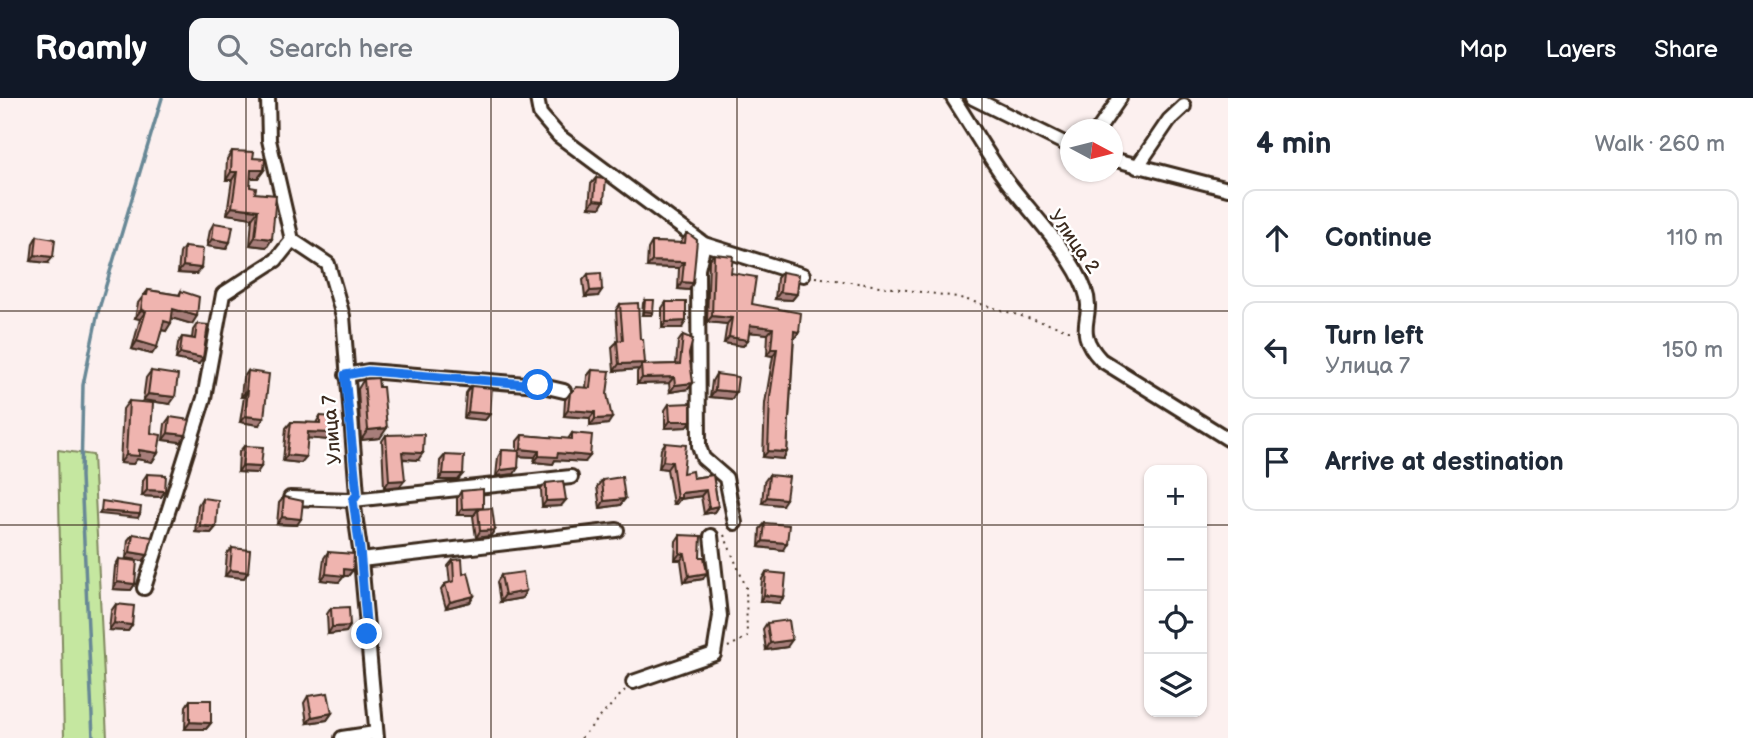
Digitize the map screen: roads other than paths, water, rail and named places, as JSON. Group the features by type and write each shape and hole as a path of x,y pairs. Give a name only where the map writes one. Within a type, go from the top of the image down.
{"street":[{"path":"144,588 204,398 223,294 276,260 292,240 269,140 268,98"},
{"path":"537,98 540,114 559,136 704,244 803,275"},
{"name":"Улица 2","path":"953,98 1003,175 1076,272 1088,298 1084,326 1092,350 1101,360 1228,439"},
{"path":"972,98 1060,141"},
{"path":"1106,119 1120,98"},
{"path":"1137,167 1169,120 1184,106"},
{"path":"1123,163 1228,189"},
{"name":"Улица 7","path":"292,240 328,264 343,316 345,375 357,494 353,500 361,560 376,735"},
{"path":"704,244 698,269 699,446 703,458 726,478 735,523"},
{"path":"345,375 368,371 538,385 564,391"},
{"path":"290,498 353,500 571,477"},
{"path":"361,560 617,530"},
{"path":"633,682 714,654 720,616 717,534"},
{"path":"342,738 376,735"}],"waterway":[{"path":"93,738 81,476 83,385 98,312 162,98"}]}
